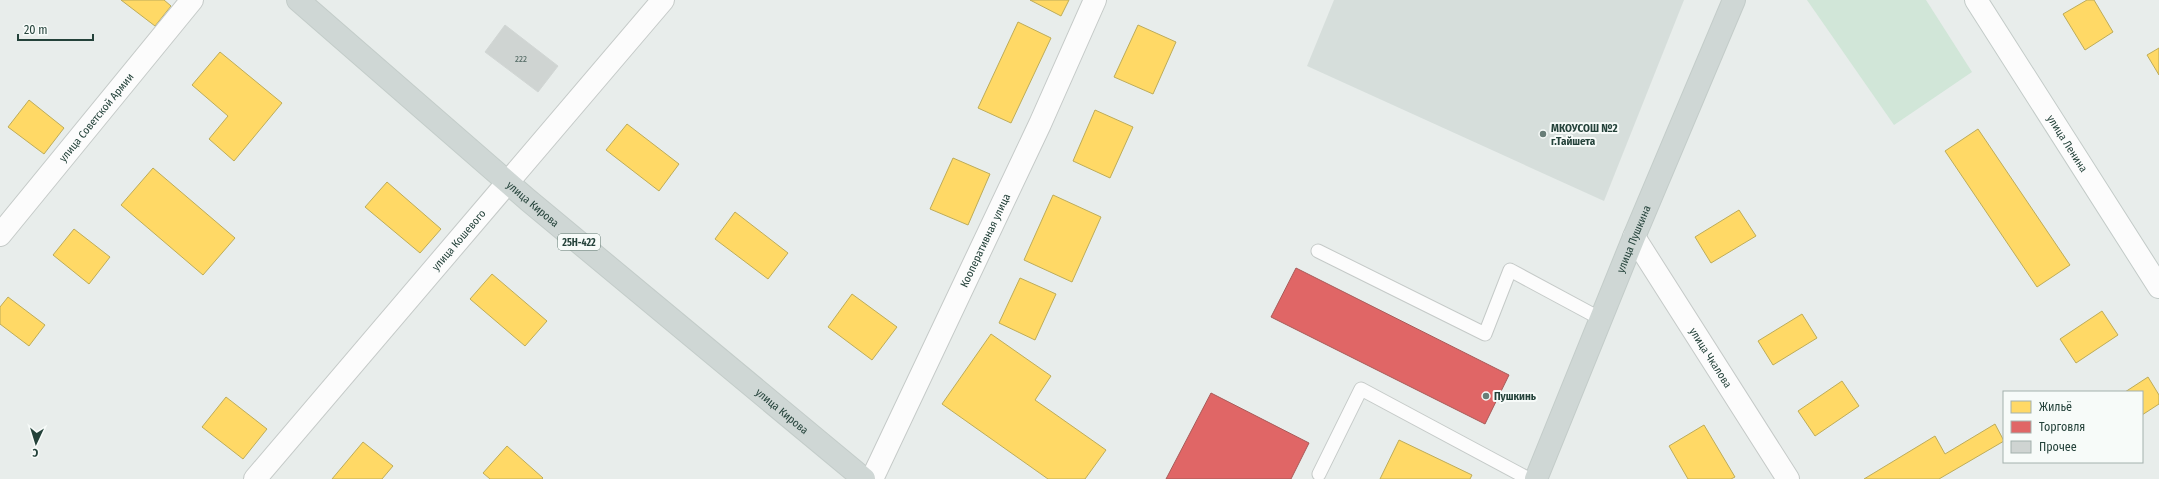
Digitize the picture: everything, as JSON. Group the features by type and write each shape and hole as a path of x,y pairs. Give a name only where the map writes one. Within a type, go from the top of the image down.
{"main road":[{"name":"улица Кирова","path":"298,0 507,182 860,477"},
{"name":"улица Пушкина","path":"1536,479 1634,237 1734,0"}],"street":[{"name":"улица Советской Армии","path":"0,235 192,0"},
{"name":"улица Кошевого","path":"255,479 663,0"},
{"name":"Кооперативная улица","path":"860,477 1036,131 1095,0"},
{"name":"улица Ленина","path":"1976,0 2159,287"},
{"name":"улица Чкалова","path":"1634,237 1788,479"}],"lane":[{"path":"1318,251 1485,334 1510,270 1601,319"},
{"path":"1319,474 1361,389 1529,479"}],"shaded area":[{"name":"МКОУСОШ №2 г.Тайшета","path":"1334,0 1684,0 1604,201 1307,66"}],"green space":[{"path":"1807,0 1926,0 1972,72 1894,125"}],"building: Жильё":[{"path":"121,0 164,0 171,6 155,26"},
{"path":"1030,0 1069,0 1061,16"},
{"path":"2087,0 2094,0 2113,32 2085,50 2063,14"},
{"path":"1018,22 1051,38 1011,123 978,108"},
{"path":"1138,25 1176,42 1153,94 1114,77"},
{"path":"2159,48 2159,75 2147,55"},
{"path":"220,52 282,103 234,161 209,139 228,116 192,85"},
{"path":"29,100 64,128 44,154 8,127"},
{"path":"1095,110 1133,127 1110,178 1073,161"},
{"path":"627,124 679,164 659,191 606,150"},
{"path":"1978,129 2070,265 2037,287 1945,151"},
{"path":"953,158 990,174 968,225 930,209"},
{"path":"153,168 235,238 203,275 121,205"},
{"path":"387,182 441,229 420,253 365,207"},
{"path":"1053,195 1101,217 1072,282 1024,260"},
{"path":"1739,210 1756,236 1711,263 1695,237"},
{"path":"735,212 788,253 768,279 715,239"},
{"path":"74,229 110,257 89,284 53,255"},
{"path":"492,274 547,321 525,346 470,299"},
{"path":"1020,278 1056,294 1035,340 999,323"},
{"path":"852,294 897,327 872,360 828,327"},
{"path":"8,297 45,325 29,346 0,324 0,307"},
{"path":"2102,311 2118,335 2076,363 2060,339"},
{"path":"1802,314 1817,338 1773,365 1758,341"},
{"path":"991,334 1051,376 1035,400 1106,450 1085,479 1048,479 942,404"},
{"path":"2148,377 2159,395 2159,404 2143,414 2143,391 2127,391"},
{"path":"1842,381 1859,406 1815,436 1798,411"},
{"path":"226,397 267,429 243,459 202,427"},
{"path":"1995,424 2003,439 2003,442 1939,479 1864,479 1935,436 1945,454"},
{"path":"1704,425 1735,477 1731,479 1688,479 1669,446"},
{"path":"1399,440 1472,475 1470,479 1380,479"},
{"path":"363,442 393,466 382,479 332,479"},
{"path":"507,446 543,478 490,479 483,473"}],"building: Торговля":[{"path":"1296,268 1509,375 1485,424 1271,317"},
{"path":"1211,393 1309,443 1291,479 1166,479"}],"building: Прочее":[{"path":"505,25 558,66 538,92 485,52"}],"place":[{"name":"МКОУСОШ №2 г.Тайшета","path":"1543,134"},
{"name":"Пушкинь","path":"1486,396"}]}
